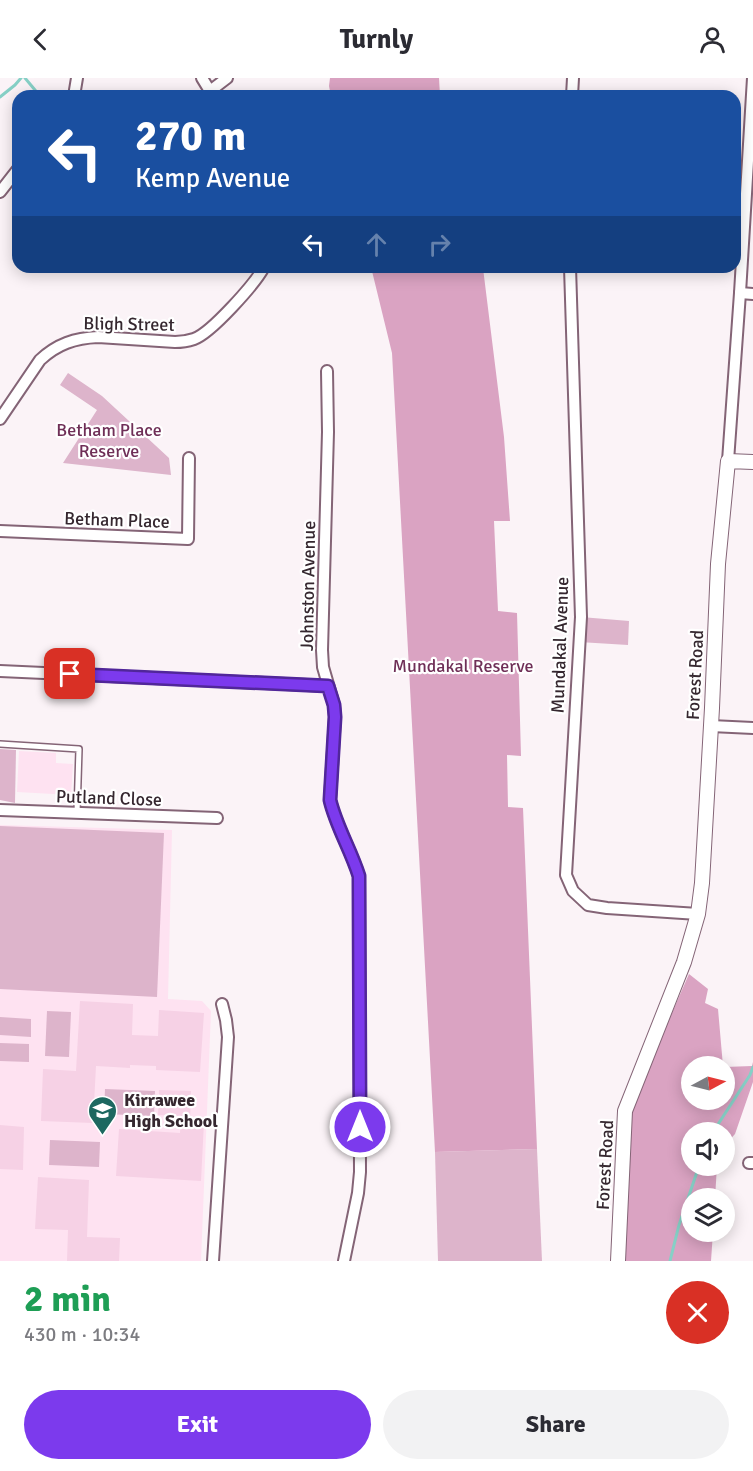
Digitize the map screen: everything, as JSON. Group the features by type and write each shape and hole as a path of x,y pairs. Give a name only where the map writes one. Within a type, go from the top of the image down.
{"street":[{"path":"214,90 227,78"},
{"name":"Forest Road","path":"618,1261 626,1111 684,962 698,914 702,883 718,564 728,461 753,78"},
{"path":"0,192 12,177"},
{"name":"Bligh Street","path":"0,419 40,360 60,345 71,340 92,337 175,342 195,339 233,305 261,273"},
{"name":"Mundakal Avenue","path":"570,273 581,617 566,875 573,891 588,905 698,914"},
{"path":"740,293 753,294"},
{"name":"Johnston Avenue","path":"327,371 328,432 322,650 335,717 330,800 359,876 360,1172 344,1261"},
{"name":"Betham Place","path":"0,531 188,539 189,458"},
{"path":"728,461 753,462"},
{"path":"0,671 328,686"},
{"path":"711,726 753,728"},
{"name":"Putland Close","path":"0,810 218,818"},
{"path":"213,1261 228,1037 222,1004"}],"lane":[{"path":"0,744 79,749 77,813"}],"shaded area":[{"path":"19,751 56,753 56,763 73,764 71,795 17,792"},
{"name":"Kirrawee High School","path":"0,825 172,830 168,999 202,1001 211,1011 201,1261 0,1261"}],"green space":[{"path":"330,78 439,78 440,90 330,90"},
{"name":"Mundakal Reserve","path":"372,273 484,273 504,437 510,521 494,521 498,611 517,613 521,756 507,755 508,807 523,808 537,1149 435,1152 392,353"},
{"name":"Betham Place Reserve","path":"68,373 102,396 169,458 171,475 63,463 97,410 60,385"},
{"path":"581,617 629,621 628,645 579,642"},
{"path":"0,749 16,750 15,803 0,800"},
{"path":"0,826 164,833 157,997 0,989"},
{"path":"689,974 708,989 705,1003 718,1009 722,1056 681,1056 681,1110 735,1110 735,1067 752,1066 753,1062 753,1082 735,1134 735,1122 681,1122 681,1176 716,1176 716,1188 681,1188 681,1242 712,1242 711,1261 621,1261 629,1111"},
{"path":"47,1011 71,1012 69,1057 45,1056"},
{"path":"0,1017 31,1019 31,1037 0,1035"},
{"path":"0,1043 29,1044 29,1062 0,1061"},
{"path":"105,1089 155,1091 154,1116 104,1114"},
{"path":"50,1140 100,1142 99,1167 49,1165"},
{"path":"537,1149 542,1261 438,1261 435,1152"}],"building":[{"path":"80,1001 133,1004 132,1035 158,1036 159,1010 204,1013 200,1072 156,1070 156,1066 130,1065 130,1068 96,1066 93,1123 41,1121 43,1069 76,1071"},
{"path":"159,1090 191,1091 190,1121 204,1122 201,1181 116,1176 119,1129 180,1133 181,1116 158,1115"},
{"path":"0,1125 24,1127 23,1170 0,1169"},
{"path":"38,1177 89,1180 87,1237 120,1238 119,1261 67,1261 68,1230 35,1229"}],"waterway":[{"path":"0,97 21,78"},
{"path":"25,78 35,90"},
{"path":"719,1122 753,1067"},
{"path":"670,1261 696,1176"}],"place":[{"name":"Kirrawee High School","path":"103,1136"}],"route":[{"path":"70,674 328,686 335,717 330,800 359,876 360,1127"}]}
